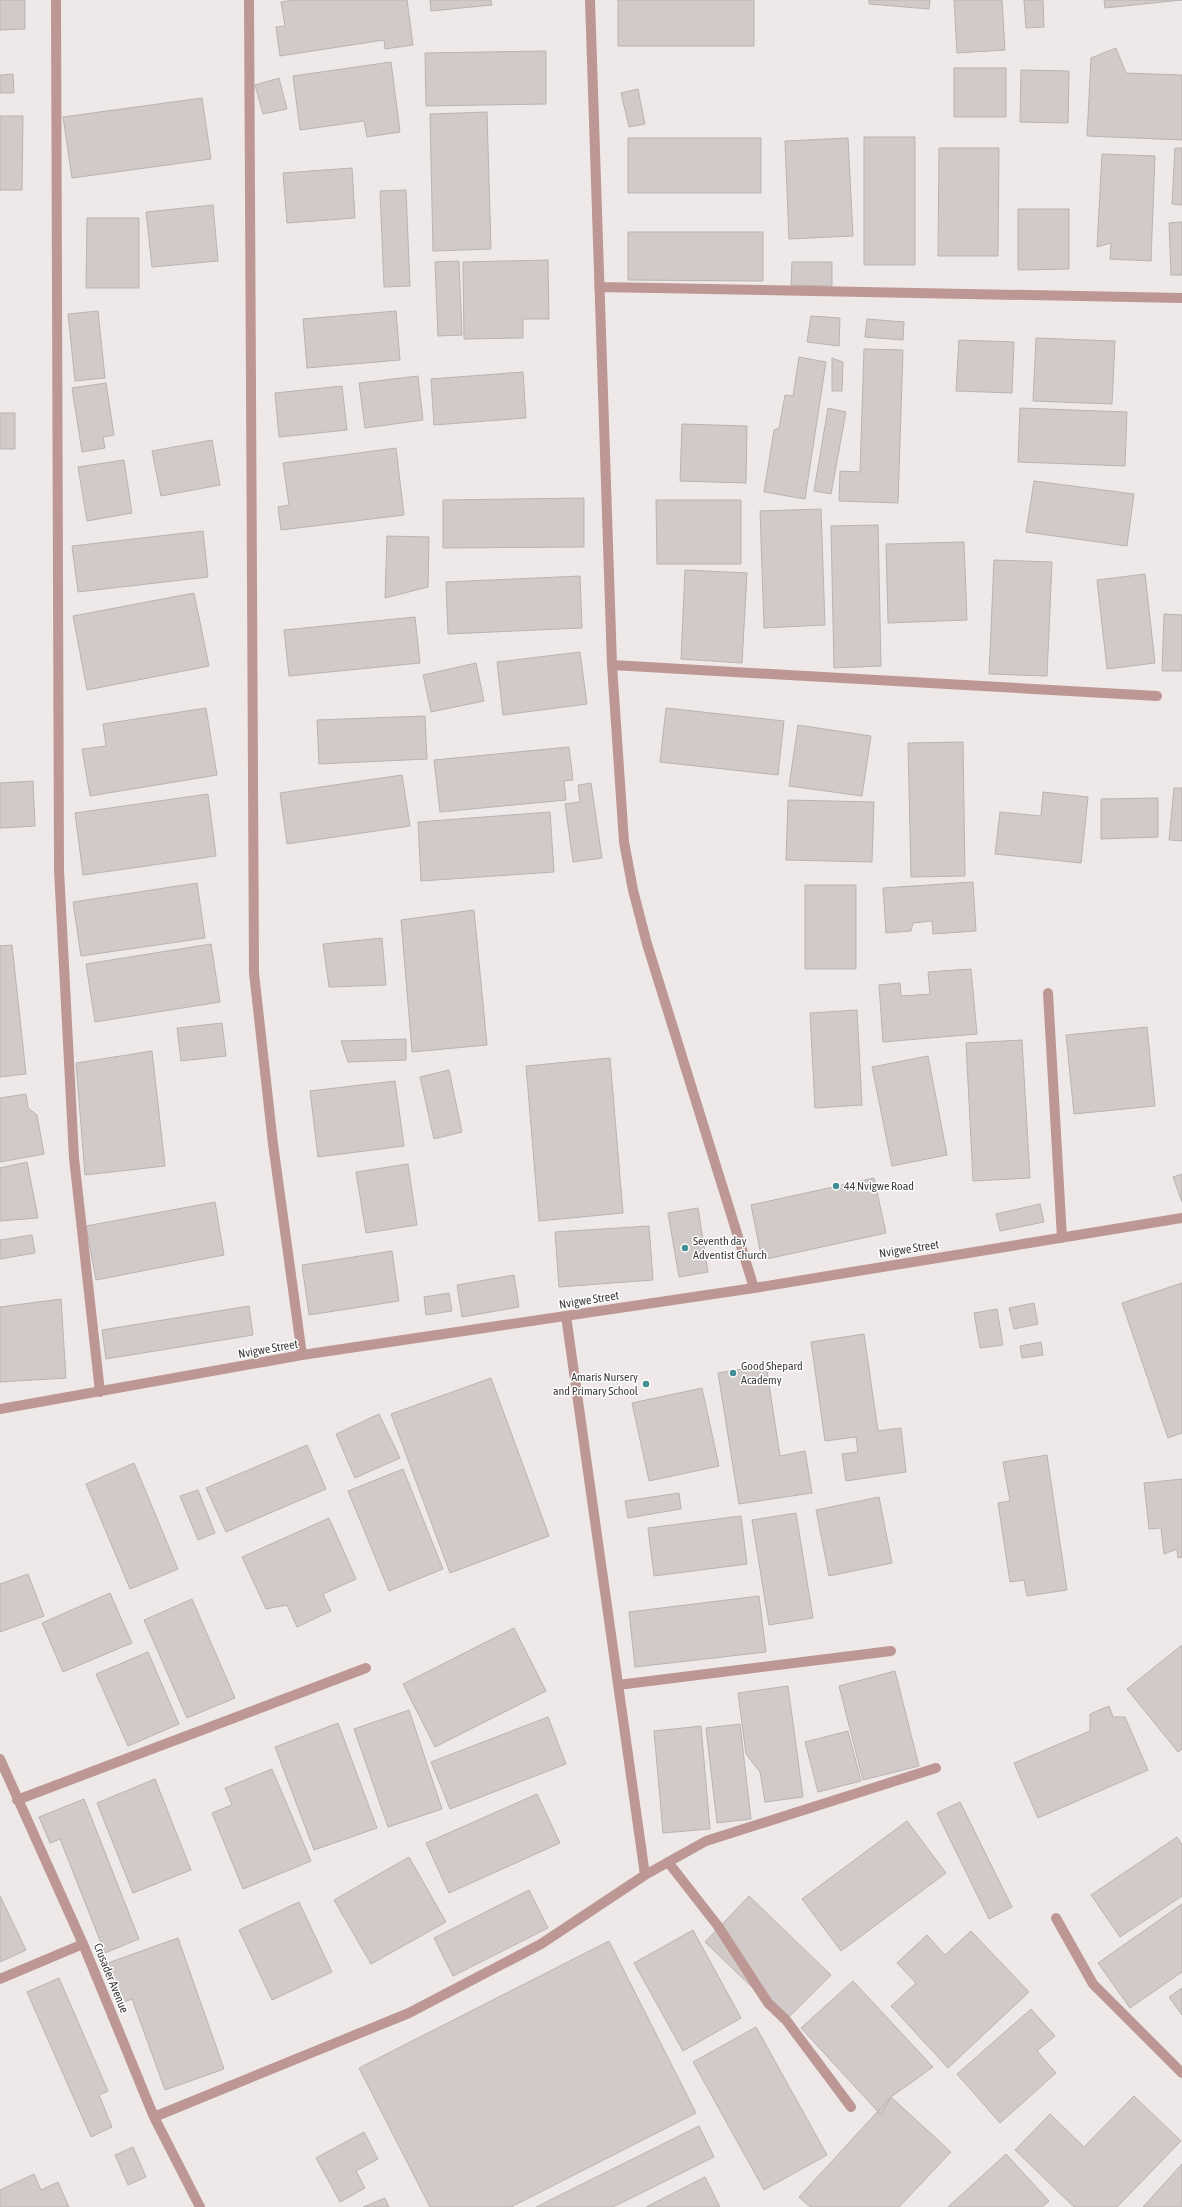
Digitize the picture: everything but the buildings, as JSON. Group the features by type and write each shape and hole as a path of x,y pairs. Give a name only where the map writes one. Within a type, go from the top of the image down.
{"street":[{"path":"56,0 59,870 74,1158 100,1392"},
{"path":"249,0 254,973 273,1144 302,1355"},
{"path":"590,0 612,666 624,842 633,890 647,944 754,1288"},
{"path":"599,287 1182,298"},
{"path":"612,666 1157,696"},
{"path":"1048,993 1062,1238"},
{"name":"Nvigwe Street","path":"0,1409 302,1355 754,1288 1182,1218"},
{"path":"566,1316 645,1875"},
{"path":"618,1685 891,1651"},
{"path":"17,1800 366,1668"},
{"name":"Crusader Avenue","path":"0,1759 17,1800 83,1944 154,2117 200,2207"},
{"path":"154,2117 409,2013 542,1944 645,1875 706,1841 936,1768"},
{"path":"668,1862 718,1926 768,2003 786,2020 851,2107"},
{"path":"1056,1918 1094,1984 1182,2073"},
{"path":"0,1980 83,1944"}],"place":[{"name":"44 Nvigwe Road","path":"836,1186"},
{"name":"Seventh day Adventist Church","path":"685,1248"},
{"name":"Good Shepard Academy","path":"733,1373"},
{"name":"Amaris Nursery and Primary School","path":"646,1384"}]}
